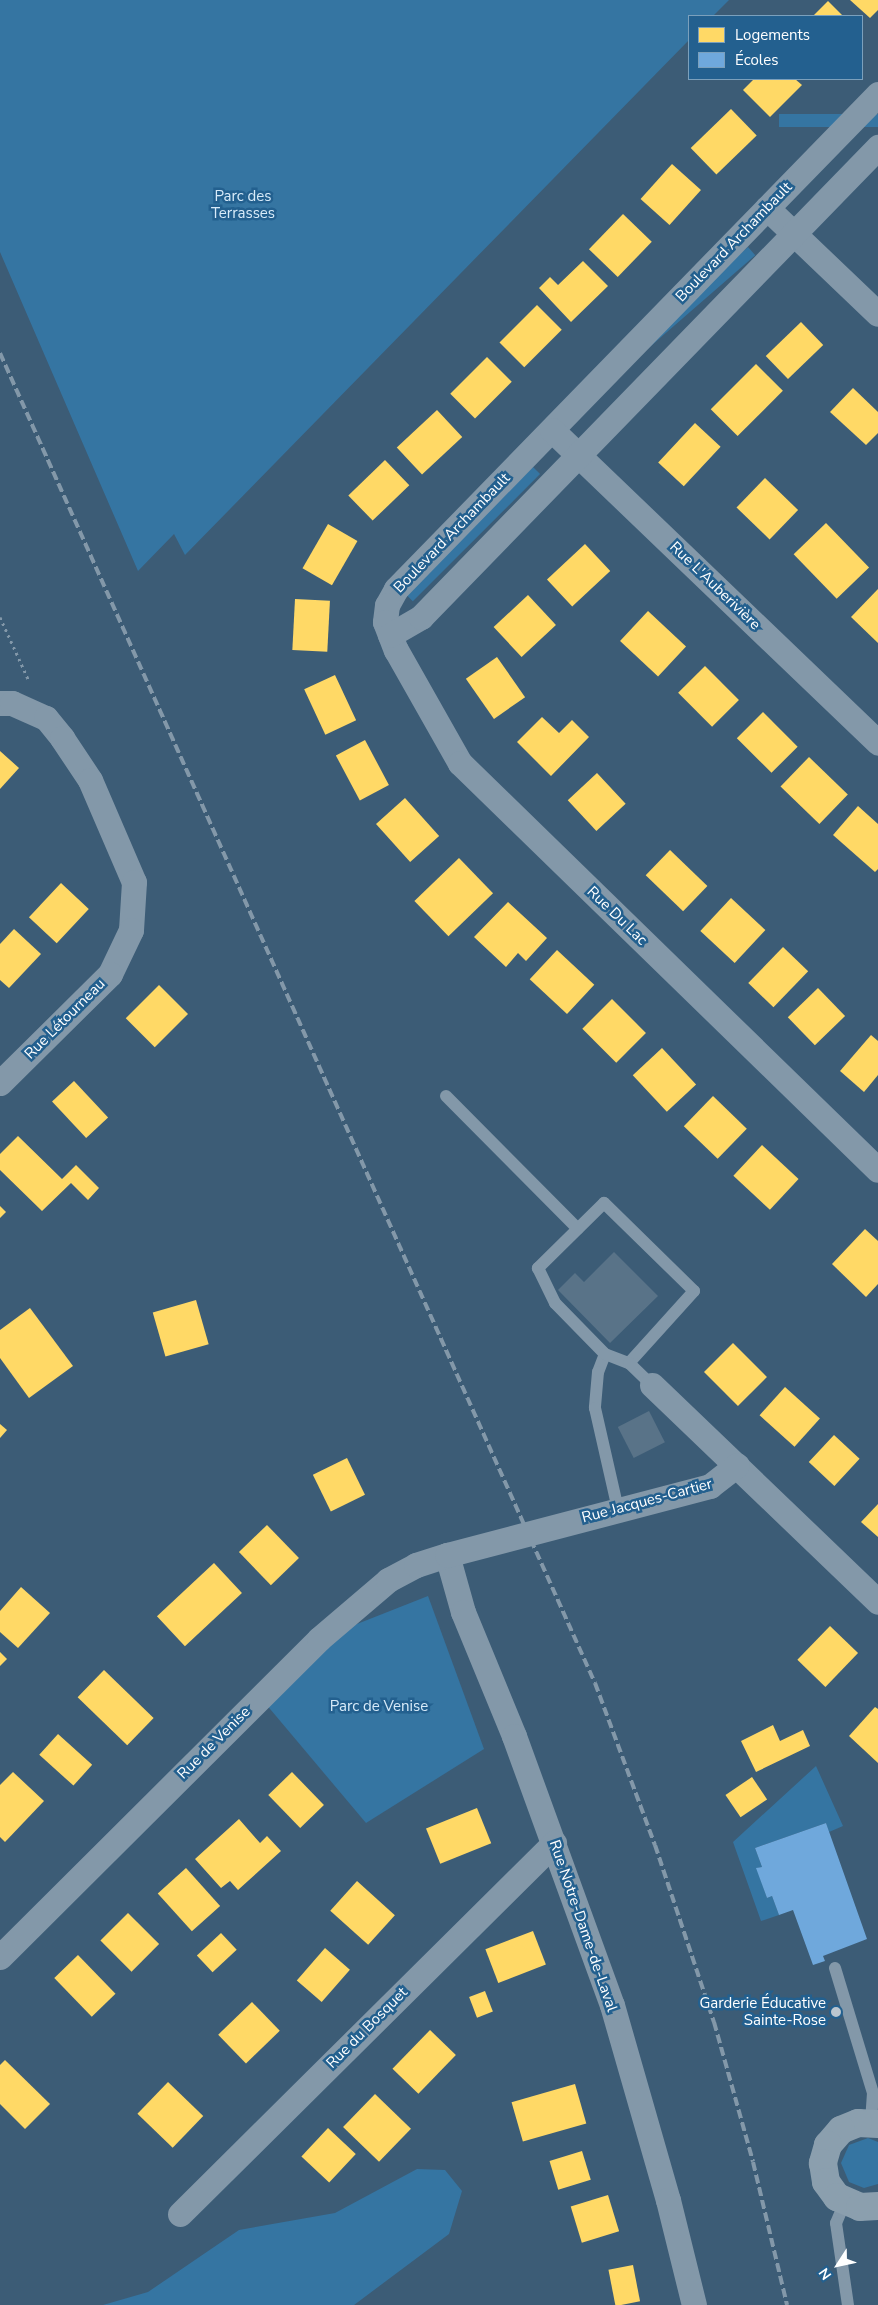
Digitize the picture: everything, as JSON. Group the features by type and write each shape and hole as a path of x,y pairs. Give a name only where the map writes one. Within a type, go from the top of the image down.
{"street":[{"name":"Boulevard Archambault","path":"390,636 386,630 385,613 396,589 878,94"},
{"path":"390,636 421,617 878,147"},
{"path":"767,208 878,314"},
{"name":"Rue L'Auberivière","path":"552,430 878,743"},
{"name":"Rue Du Lac","path":"390,636 460,763 878,1170"},
{"path":"0,703 12,703 46,718"},
{"name":"Rue Létourneau","path":"0,1083 110,974 130,930 134,882 90,780 46,718"},
{"path":"652,1385 878,1602"},
{"name":"Rue Jacques-Cartier","path":"447,1555 710,1486 737,1465"},
{"name":"Rue Notre-Dame-de-Laval","path":"447,1555 463,1612 554,1843 612,2005 668,2200 694,2305"},
{"name":"Rue de Venise","path":"0,1957 319,1638 388,1580 416,1565 447,1555"},
{"name":"Rue du Bosquet","path":"180,2214 554,1843"},
{"path":"875,2123 846,2127 831,2139 823,2163 826,2182 845,2202 860,2207 878,2206"}],"lane":[{"path":"446,1096 578,1229"},
{"path":"629,1363 694,1291 604,1203 538,1268 555,1303 605,1354 629,1363 652,1385"},
{"path":"605,1354 598,1372 595,1408 618,1509"},
{"path":"835,1968 873,2093 875,2123"},
{"path":"845,2202 836,2222 848,2305"}],"path":[{"path":"0,617 46,718"}],"green space":[{"name":"Parc des Terrasses","path":"0,0 729,0 714,15 688,15 688,41 185,555 174,534 138,571 0,252"},
{"path":"779,114 878,114 878,127 779,127"},
{"path":"748,247 755,255 590,399 583,391"},
{"path":"533,467 540,474 413,601 406,594"},
{"name":"Parc de Venise","path":"428,1596 484,1749 366,1823 260,1697 319,1639"},
{"path":"816,1766 843,1826 829,1832 826,1823 755,1848 762,1867 757,1868 767,1898 772,1896 779,1915 761,1921 733,1842"},
{"path":"868,2138 878,2142 878,2184 864,2188 849,2182 841,2163 849,2145"},
{"path":"417,2169 445,2170 462,2191 449,2234 354,2305 103,2305 148,2292 239,2230 335,2213"}],"building: Logements":[{"path":"850,0 878,0 878,10 870,18"},
{"path":"828,1 842,15 814,15"},
{"path":"753,80 796,80 802,85 770,117 743,90"},
{"path":"731,109 757,136 716,175 691,148"},
{"path":"672,164 701,190 670,225 641,199"},
{"path":"623,214 652,242 618,277 589,249"},
{"path":"583,261 608,286 571,322 539,288 550,277 558,285"},
{"path":"537,305 562,330 524,367 500,342"},
{"path":"801,322 823,345 788,379 766,356"},
{"path":"487,357 512,382 475,419 450,394"},
{"path":"756,364 783,391 738,436 711,409"},
{"path":"853,388 878,412 878,433 866,445 830,412"},
{"path":"437,410 462,437 422,475 397,448"},
{"path":"695,423 721,447 684,486 658,462"},
{"path":"385,460 409,485 373,521 348,495"},
{"path":"765,478 798,510 770,539 737,507"},
{"path":"826,523 869,568 837,599 794,554"},
{"path":"328,524 357,541 332,585 302,568"},
{"path":"585,544 610,571 572,607 547,579"},
{"path":"878,589 878,643 851,617"},
{"path":"528,595 556,625 522,657 494,627"},
{"path":"295,599 330,601 327,652 292,650"},
{"path":"648,611 686,646 658,676 620,641"},
{"path":"497,657 525,697 494,719 466,679"},
{"path":"705,666 739,700 712,727 678,693"},
{"path":"335,675 356,720 325,735 304,689"},
{"path":"763,712 798,747 771,773 737,738"},
{"path":"542,717 559,733 572,720 589,737 551,776 517,742"},
{"path":"365,740 389,785 360,801 336,755"},
{"path":"0,751 19,768 0,789"},
{"path":"809,757 848,795 819,824 781,786"},
{"path":"597,773 626,804 596,831 568,800"},
{"path":"405,798 439,836 410,862 376,824"},
{"path":"858,806 878,824 878,869 875,872 833,835"},
{"path":"670,850 707,886 683,911 646,875"},
{"path":"459,858 493,893 448,936 414,901"},
{"path":"61,883 89,909 57,943 29,917"},
{"path":"731,898 765,930 735,963 700,931"},
{"path":"508,902 547,938 526,961 518,953 506,967 474,937"},
{"path":"14,929 41,954 9,988 0,980 0,944"},
{"path":"783,947 808,971 773,1007 748,983"},
{"path":"557,950 594,985 567,1014 530,979"},
{"path":"159,985 188,1014 155,1047 126,1018"},
{"path":"818,988 845,1016 815,1045 788,1017"},
{"path":"612,999 646,1033 616,1063 582,1029"},
{"path":"871,1035 878,1041 878,1075 864,1092 840,1071"},
{"path":"662,1048 696,1085 667,1112 633,1075"},
{"path":"74,1081 108,1118 86,1138 52,1101"},
{"path":"713,1096 747,1129 718,1159 684,1126"},
{"path":"18,1136 62,1179 76,1165 99,1188 88,1200 71,1183 42,1211 0,1170 0,1154"},
{"path":"762,1145 799,1179 770,1210 733,1176"},
{"path":"0,1206 6,1212 0,1218"},
{"path":"865,1229 878,1241 878,1284 866,1297 832,1264"},
{"path":"196,1300 209,1344 165,1357 153,1312"},
{"path":"30,1308 73,1366 29,1398 0,1358 0,1330"},
{"path":"733,1343 767,1377 738,1406 704,1372"},
{"path":"785,1387 820,1418 795,1447 760,1415"},
{"path":"0,1424 7,1430 0,1438"},
{"path":"834,1435 860,1459 834,1486 809,1462"},
{"path":"347,1458 365,1495 331,1512 313,1475"},
{"path":"878,1504 878,1537 861,1522"},
{"path":"267,1525 299,1558 271,1585 239,1552"},
{"path":"214,1563 242,1593 185,1646 157,1616"},
{"path":"21,1587 50,1613 18,1648 0,1632 0,1611"},
{"path":"830,1626 858,1653 825,1687 797,1660"},
{"path":"0,1652 7,1659 0,1666"},
{"path":"104,1670 154,1718 127,1745 78,1697"},
{"path":"875,1707 878,1709 878,1763 849,1736"},
{"path":"773,1725 780,1741 803,1730 810,1746 756,1772 741,1741"},
{"path":"58,1734 92,1765 73,1786 39,1755"},
{"path":"13,1772 44,1801 5,1842 0,1837 0,1785"},
{"path":"292,1772 324,1805 300,1828 268,1795"},
{"path":"752,1777 767,1799 741,1817 725,1795"},
{"path":"477,1808 491,1843 440,1864 426,1829"},
{"path":"239,1819 260,1843 267,1836 281,1851 238,1890 230,1881 221,1888 195,1859"},
{"path":"186,1868 220,1906 192,1931 158,1893"},
{"path":"357,1881 395,1915 368,1945 330,1911"},
{"path":"128,1913 159,1944 132,1972 100,1941"},
{"path":"533,1931 546,1965 498,1983 485,1949"},
{"path":"221,1933 237,1950 213,1972 197,1956"},
{"path":"325,1948 350,1970 322,2002 297,1980"},
{"path":"78,1955 116,1994 92,2017 54,1978"},
{"path":"485,1991 493,2012 477,2018 469,1997"},
{"path":"252,2002 280,2031 246,2063 218,2035"},
{"path":"430,2030 456,2055 418,2094 392,2069"},
{"path":"5,2060 50,2104 25,2129 0,2104 0,2065"},
{"path":"168,2082 203,2116 173,2148 137,2114"},
{"path":"575,2084 586,2123 523,2142 512,2102"},
{"path":"375,2094 411,2129 379,2162 343,2127"},
{"path":"328,2128 356,2154 329,2182 301,2157"},
{"path":"582,2151 591,2180 558,2190 549,2161"},
{"path":"608,2195 619,2231 582,2243 571,2206"},
{"path":"633,2265 640,2301 615,2305 608,2270"}],"building: Écoles":[{"path":"826,1823 867,1939 823,1956 825,1961 813,1965 793,1910 779,1915 772,1896 767,1898 756,1868 762,1867 755,1848"}],"building: Autres":[{"path":"614,1252 658,1296 610,1343 558,1290 575,1273 584,1282"},
{"path":"649,1411 665,1442 634,1458 618,1427"}],"railway":[{"path":"0,353 595,1683 655,1845 714,2022 753,2162 787,2305"}],"place":[{"name":"Garderie Éducative Sainte-Rose","path":"836,2012"}]}
